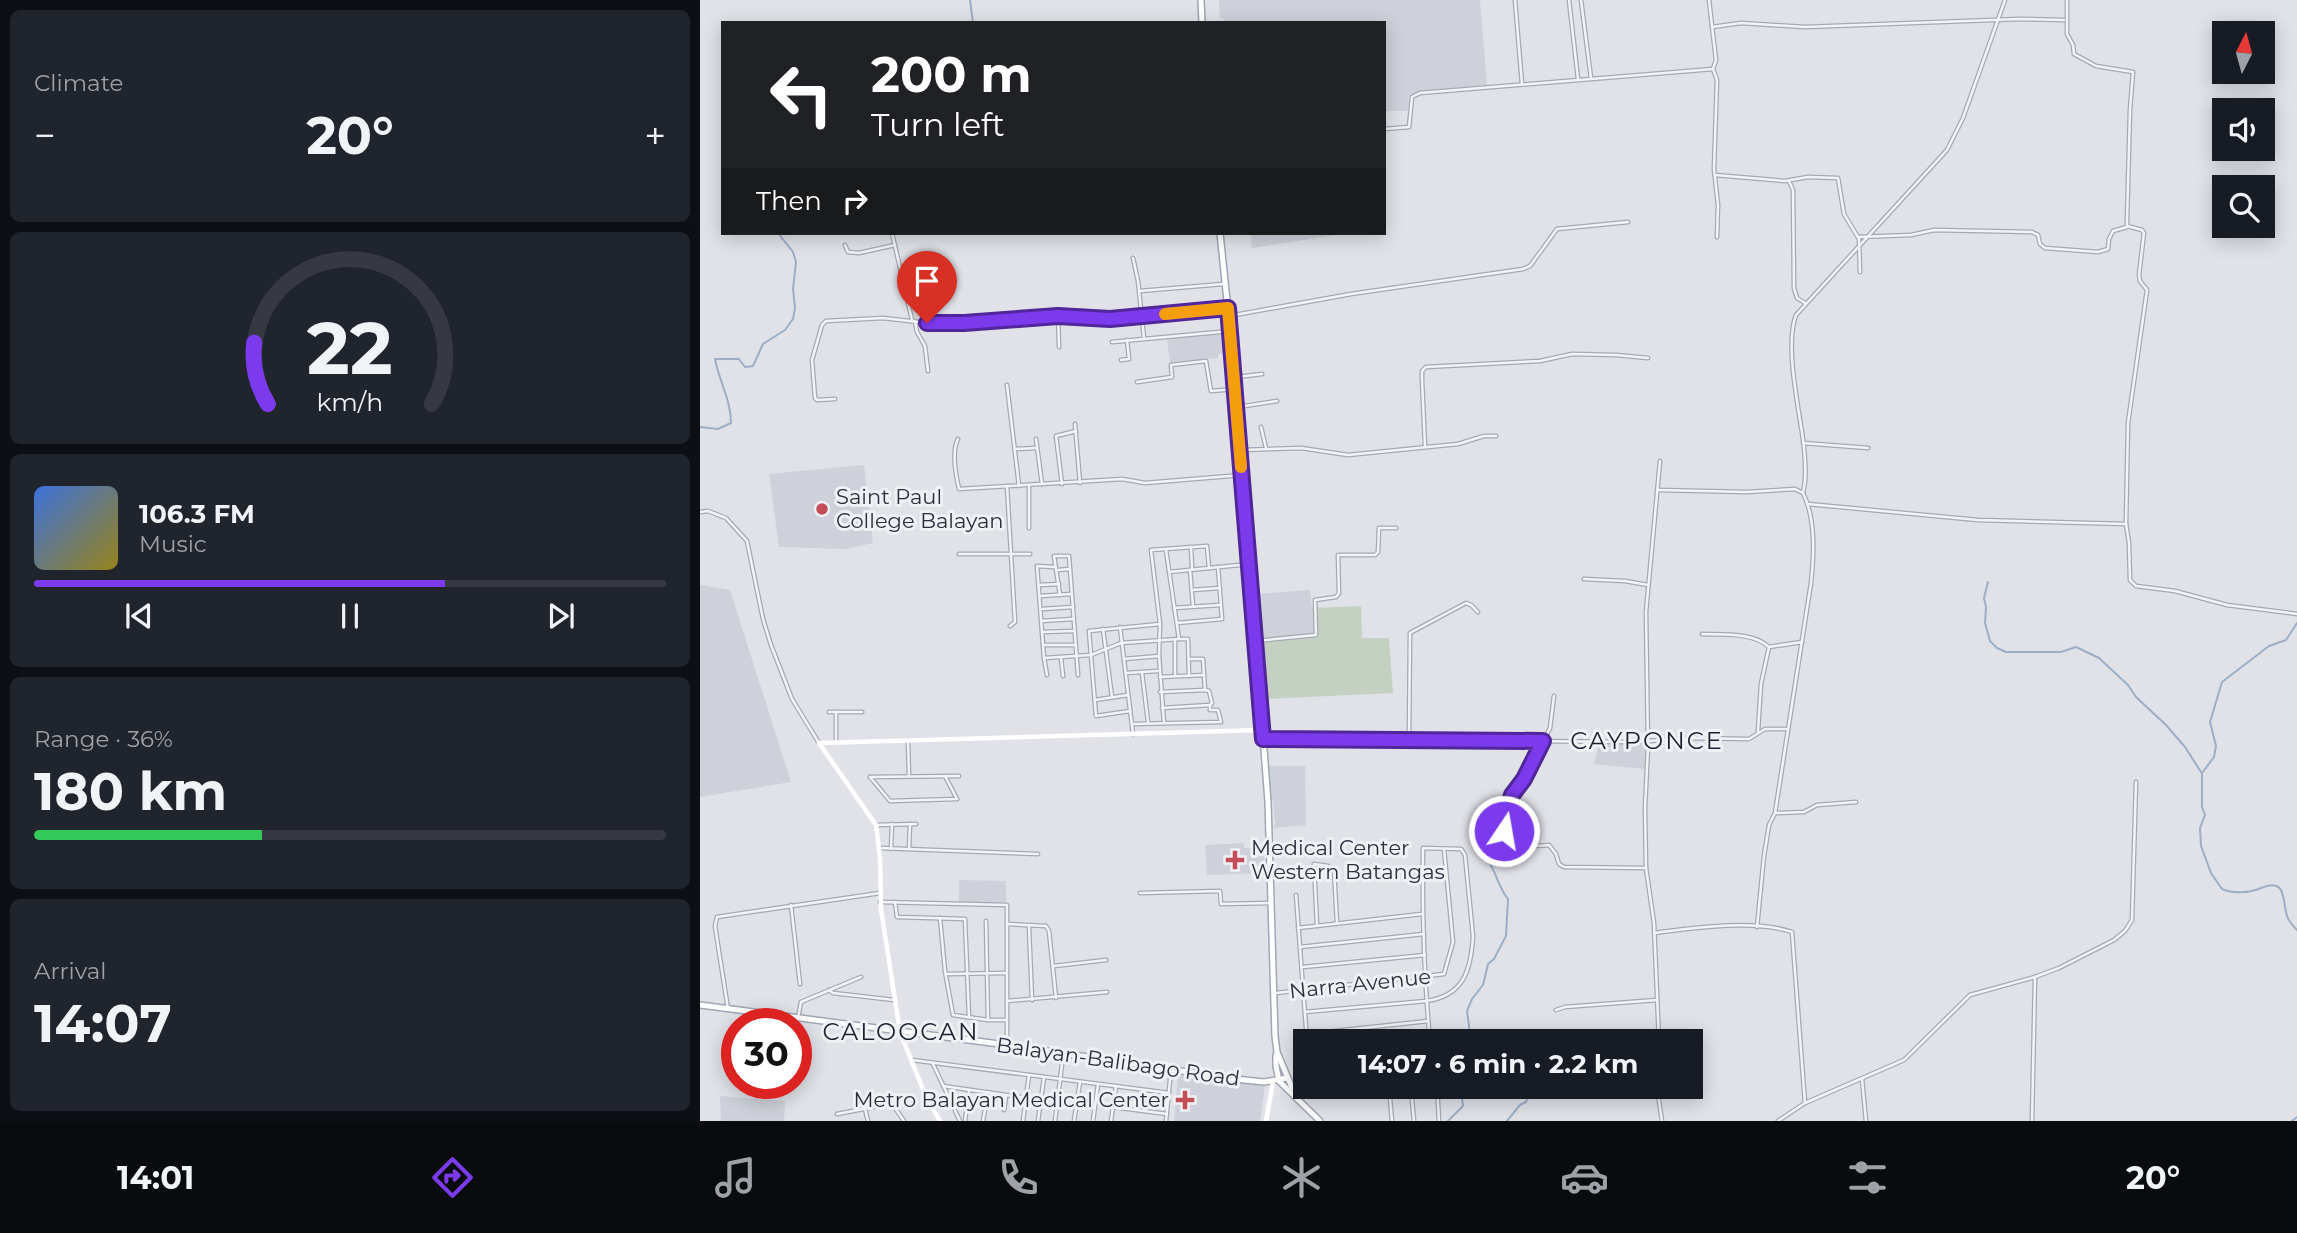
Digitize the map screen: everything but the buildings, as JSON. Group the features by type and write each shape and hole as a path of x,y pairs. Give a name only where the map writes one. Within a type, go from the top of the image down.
{"main road":[{"path":"1201,0 1202,21"},
{"path":"1220,235 1238,407 1268,802 1276,1081 1293,1094"},
{"name":"Balayan-Balibago Road","path":"700,1005 721,1009"},
{"name":"Balayan-Balibago Road","path":"812,1020 1171,1070 1276,1081 1287,1078"},
{"path":"1277,1052 1293,1091"},
{"path":"1299,1099 1320,1121"}],"street":[{"path":"1515,0 1521,84"},
{"path":"1569,0 1578,79"},
{"path":"1581,0 1591,78"},
{"path":"1709,0 1716,60 1713,69 1717,80 1717,237"},
{"path":"1757,927 1764,856 1769,825 1774,813 1814,558 1808,504 1803,493 1803,443 1792,355 1792,331 1796,315 1953,141 2005,0"},
{"path":"2067,0 2067,34 2074,54 2096,66 2133,72 2127,226"},
{"path":"1712,27 1741,23 1805,27 2019,19 2066,20"},
{"path":"1386,129 1409,127 1412,97 1420,93 1713,69"},
{"path":"1715,175 1789,181 1820,177 1840,179 1844,214 1859,237 1860,272"},
{"path":"1789,181 1793,190 1794,288 1797,299 1805,303"},
{"path":"1229,316 1351,294 1523,269 1530,266 1557,229 1628,222"},
{"path":"1859,237 1911,235 1930,230 2021,231 2035,233 2045,248 2098,252 2108,249 2113,231 2127,226 2142,230 2144,233 2139,275 2147,290 2128,423 2126,524 2130,580 2133,585 2182,592 2227,605 2297,614"},
{"path":"892,235 913,320 925,346 928,371"},
{"path":"845,245 846,251 853,253 895,246"},
{"path":"1133,258 1140,291 1144,339"},
{"path":"1140,291 1225,284"},
{"path":"835,399 814,398 812,360 823,322 883,318 964,323 1058,316 1110,319 1228,308"},
{"path":"1058,316 1059,347"},
{"path":"1112,342 1230,331"},
{"path":"1121,360 1129,359 1127,340"},
{"path":"1425,446 1422,371 1426,367 1528,362 1572,354 1648,358"},
{"path":"1137,382 1172,377 1171,365 1206,361 1211,391 1236,389"},
{"path":"1235,377 1262,374"},
{"path":"1007,385 1019,486"},
{"path":"1238,407 1277,401"},
{"path":"1075,424 1080,483"},
{"path":"1261,427 1266,448"},
{"path":"1062,484 1056,436 1076,431"},
{"path":"1240,450 1301,448 1348,454 1466,443 1484,436 1496,436"},
{"path":"958,439 955,446 959,489 1122,479 1145,483 1242,475"},
{"path":"1036,439 1042,485"},
{"path":"1803,443 1868,448"},
{"path":"1015,449 1037,448"},
{"path":"1658,1029 1654,933 1646,868 1646,741 1647,585 1660,461"},
{"path":"1007,485 1015,622 1010,626"},
{"path":"1029,486 1029,528"},
{"path":"1657,490 1747,492 1795,489 1803,493"},
{"path":"1808,504 1978,520 2126,524"},
{"path":"700,512 708,511 726,518 747,541 763,619 792,699 876,825 880,848 880,902 900,1031 926,1097 940,1121"},
{"path":"1256,641 1316,635 1315,600 1338,596 1338,555 1375,555 1378,552 1379,528 1396,528"},
{"path":"1164,723 1159,670 1160,624 1151,550 1207,546 1209,568"},
{"path":"1191,547 1193,606"},
{"path":"1166,549 1177,623 1175,676"},
{"path":"959,554 1030,554"},
{"path":"1060,595 1054,556 1069,556 1079,675"},
{"path":"1169,572 1250,564"},
{"path":"1047,675 1037,566 1070,569"},
{"path":"1177,623 1222,619 1218,567"},
{"path":"1584,579 1647,585"},
{"path":"1039,585 1059,584"},
{"path":"1192,590 1220,588"},
{"path":"1040,596 1071,594"},
{"path":"1409,740 1410,633 1466,603 1478,612"},
{"path":"1174,608 1221,605"},
{"path":"1042,609 1073,607"},
{"path":"1041,621 1074,619"},
{"path":"1130,711 1096,716 1089,631 1160,624"},
{"path":"1120,627 1133,734"},
{"path":"1103,629 1112,697"},
{"path":"1042,632 1075,631"},
{"path":"1702,634 1743,637 1765,643 1769,647"},
{"path":"1044,658 1091,656 1121,643 1188,639 1189,676"},
{"path":"1769,647 1802,642"},
{"path":"1043,645 1076,645"},
{"path":"1758,732 1761,684 1769,647"},
{"path":"1124,659 1159,656"},
{"path":"1062,658 1063,676"},
{"path":"1189,659 1203,659 1205,690"},
{"path":"1126,673 1159,670"},
{"path":"1142,673 1149,723"},
{"path":"1160,677 1205,675"},
{"path":"1133,724 1221,722 1218,710 1210,710 1209,691 1160,692"},
{"path":"1095,700 1128,695"},
{"path":"1554,696 1550,728 1524,779 1512,795 1504,831 1522,844 1538,847 1549,845 1559,864 1564,867 1646,868"},
{"path":"1162,708 1210,705"},
{"path":"829,712 862,712"},
{"path":"836,712 836,742"},
{"path":"1263,739 1646,741 1689,738 1749,739 1771,727 1787,729"},
{"path":"819,743 1262,730"},
{"path":"908,741 909,776"},
{"path":"945,776 957,799 890,802 870,777 909,776 945,776 959,776"},
{"path":"1779,1121 1805,1103 1891,1068 1912,1055 1970,995 2035,977 2102,947 2125,931 2132,920 2136,782"},
{"path":"1774,813 1804,812 1817,804 1856,802"},
{"path":"891,849 892,824"},
{"path":"909,849 910,824"},
{"path":"876,825 916,824"},
{"path":"880,848 1038,854"},
{"path":"1305,1012 1426,1001 1441,999 1459,987 1472,949 1472,917 1465,855 1461,849 1423,848 1424,978 1426,1001 1429,1029"},
{"name":"Narra Avenue","path":"1274,993 1444,974 1453,942 1444,849"},
{"path":"1317,926 1314,864 1328,866 1334,870 1337,923"},
{"path":"1140,893 1220,891 1221,904 1270,903"},
{"path":"728,1008 715,919 717,916 880,893"},
{"path":"1296,895 1307,1029"},
{"path":"880,902 1007,905 1007,1045"},
{"path":"895,902 897,916 965,919 969,1017"},
{"path":"791,905 800,984"},
{"path":"1298,928 1422,914"},
{"path":"940,918 944,971 947,974 951,1012 958,1017 1007,1020"},
{"path":"986,921 988,1020"},
{"path":"1007,924 1046,926 1049,931 1056,998"},
{"path":"1654,933 1700,926 1757,927 1790,931 1794,936 1805,1103"},
{"path":"1029,927 1032,1000"},
{"path":"1300,947 1424,934"},
{"path":"1301,967 1425,955"},
{"path":"1053,966 1106,960"},
{"path":"947,974 1007,972"},
{"path":"800,1008 801,1002 861,976"},
{"path":"2032,1121 2035,977"},
{"path":"829,990 833,993 894,1000"},
{"path":"1007,1001 1107,992"},
{"path":"1556,1010 1657,1000"},
{"path":"1354,1029 1428,1021"},
{"path":"1055,1121 1062,1065 1060,1059 1064,1054"},
{"path":"912,1060 1169,1093"},
{"path":"932,1062 960,1121"},
{"path":"1166,1121 1171,1070"},
{"path":"1023,1121 1029,1075"},
{"path":"1038,1121 1044,1077"},
{"path":"1862,1079 1866,1121"},
{"path":"1266,1121 1276,1081"},
{"path":"1074,1121 1080,1082"},
{"path":"1093,1121 1098,1084"},
{"path":"943,1086 1026,1098"},
{"path":"1111,1121 1116,1086"},
{"path":"965,1121 969,1090"},
{"path":"984,1121 988,1092"},
{"path":"1004,1110 1006,1095"},
{"path":"1390,1099 1392,1121"},
{"path":"1412,1099 1415,1121"},
{"path":"1438,1099 1439,1121"},
{"path":"1659,1099 1662,1121"},
{"path":"836,1114 874,1107"},
{"path":"1113,1107 1167,1115"},
{"path":"895,1108 904,1121"},
{"path":"865,1109 868,1121"},
{"path":"844,1113 844,1121"}],"shaded area":[{"path":"1219,0 1480,0 1487,85 1420,91 1409,97 1408,111 1386,111 1386,21 1224,21 1224,18 1220,18"},
{"path":"1251,235 1335,235 1252,248"},
{"path":"1224,332 1227,353 1218,354 1218,358 1170,363 1167,339"},
{"name":"Saint Paul College Balayan","path":"864,465 873,543 845,549 779,547 769,474"},
{"path":"700,585 730,590 791,782 700,797"},
{"path":"1310,590 1315,634 1258,639 1256,594"},
{"path":"1599,743 1646,744 1645,769 1594,764"},
{"path":"1269,766 1305,766 1306,825 1273,828 1275,824 1273,800 1270,800"},
{"name":"Medical Center Western Batangas","path":"1244,843 1244,848 1264,848 1264,873 1207,875 1205,845"},
{"path":"959,880 1006,881 1006,903 959,902"},
{"path":"1178,1075 1265,1086 1260,1121 1174,1121"},
{"path":"720,1096 721,1099 785,1101 784,1121 721,1121"}],"green space":[{"path":"1361,606 1362,638 1389,638 1393,693 1265,699 1261,639 1314,634 1312,608"}],"waterway":[{"path":"970,0 973,21"},
{"path":"700,427 718,429 731,423 729,406 715,359 739,359 745,367 753,366 763,344 785,330 793,319 796,262 793,252 780,235"},
{"path":"1988,582 1984,598 1985,623 1990,641 1997,648 2006,652 2061,652 2076,647 2099,658 2166,725 2201,772"},
{"path":"2297,623 2286,640 2269,646 2222,682 2210,722 2216,746 2214,757 2202,773 2202,807 2205,815 2200,828 2201,846 2211,873 2222,889 2242,892 2275,885 2282,892 2288,918 2297,930"},
{"path":"1469,1029 1467,1011 1483,985 1488,964 1494,959 1506,936 1508,899 1487,859"},
{"path":"1448,1121 1463,1106 1462,1099"},
{"path":"1507,1121 1527,1099"},
{"path":"2292,1121 2297,1117"}],"slow traffic":[{"path":"1165,314 1228,308 1241,467"}],"place":[{"name":"Saint Paul College Balayan","path":"822,509"},
{"name":"Medical Center Western Batangas","path":"1235,860"},
{"name":"Metro Balayan Medical Center","path":"1185,1100"}],"district":[{"name":"CAYPONCE","path":"1647,741"},
{"name":"CALOOCAN","path":"901,1032"}],"route":[{"path":"927,323 1058,316 1110,319 1228,308 1263,739 1543,741 1524,779 1512,795 1504,831"}]}
